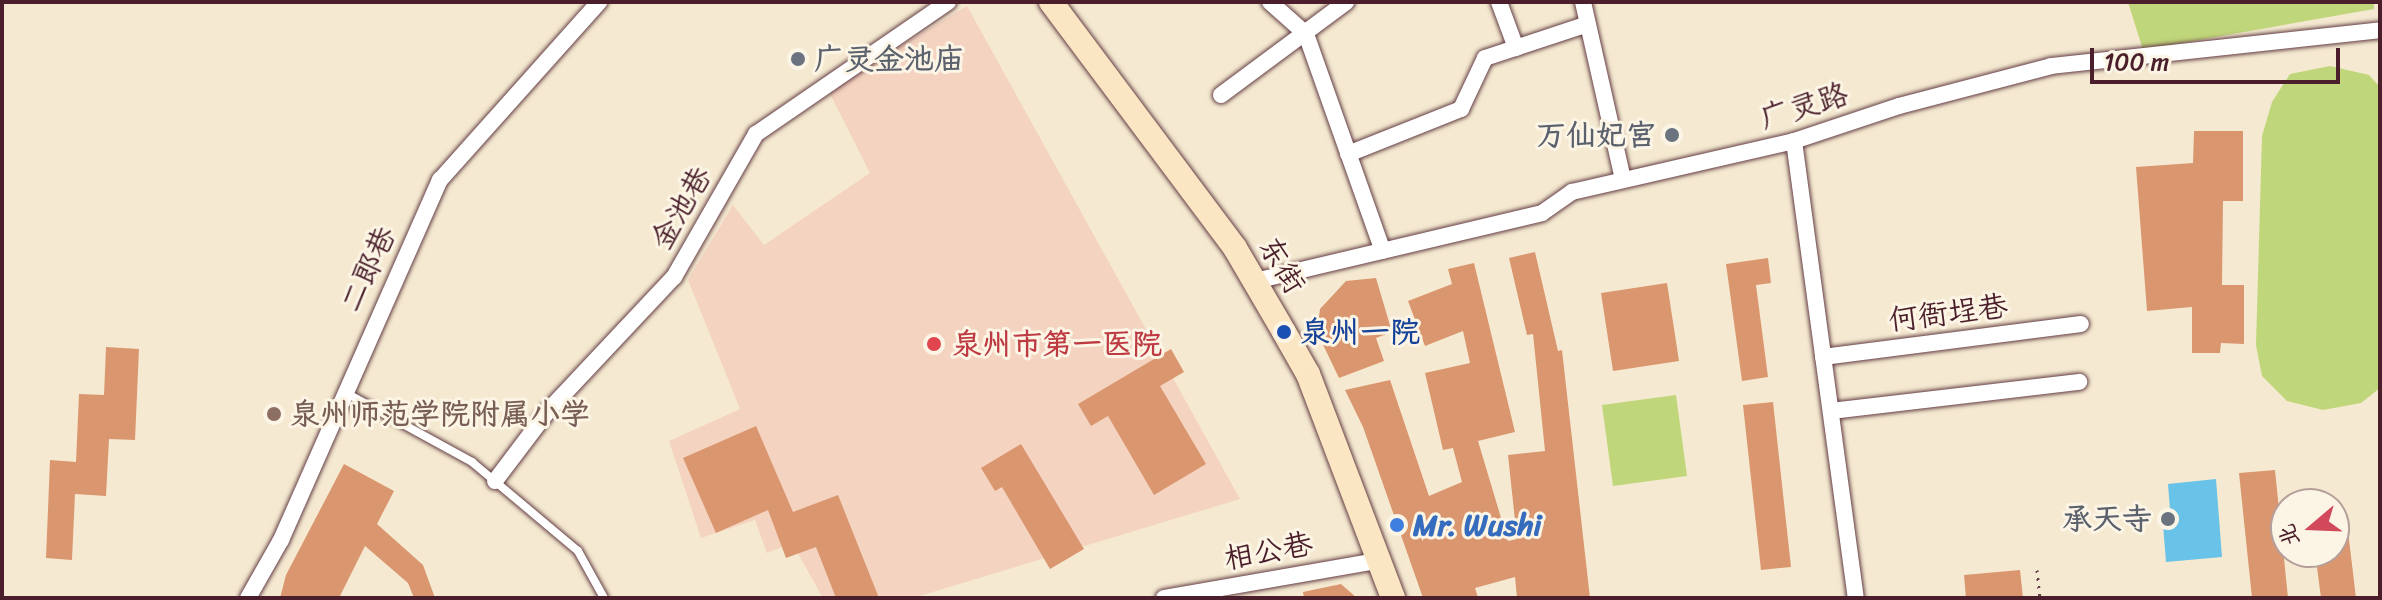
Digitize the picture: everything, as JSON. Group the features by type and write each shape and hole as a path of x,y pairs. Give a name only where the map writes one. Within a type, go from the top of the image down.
{"main road":[{"name":"东街","path":"1051,2 1261,279 1308,374 1393,598"},
{"name":"东街","path":"1071,2 1305,346 1376,509 1401,598"}],"street":[{"name":"二郎巷","path":"248,598 281,540 343,392 440,180 599,2"},
{"name":"金池巷","path":"495,481 548,411 674,277 756,134 948,2"},
{"path":"1270,2 1306,34 1383,251"},
{"path":"1221,95 1346,2"},
{"path":"1499,2 1516,48"},
{"path":"1583,2 1623,180"},
{"path":"1348,154 1461,109 1485,58 1588,24"},
{"name":"广灵路","path":"1261,279 1542,213 1572,192 1794,141 1899,106 2051,66 2380,30"},
{"path":"1794,141 1856,598"},
{"name":"何衙埕巷","path":"1823,357 2081,324"},
{"path":"1831,411 2079,382"},
{"name":"相公巷","path":"1164,598 1381,560"}],"lane":[{"path":"343,392 472,462 578,551 604,598"}],"path":[{"path":"2037,570 2040,598"}],"shaded area":[{"name":"泉州市第一医院","path":"967,6 1240,499 913,598 823,598 792,543 767,553 755,520 701,538 669,441 740,409 688,280 733,205 764,245 870,173 828,90"}],"green space":[{"path":"2128,2 2374,2 2374,9 2143,50"},
{"path":"2330,66 2369,75 2380,87 2380,388 2361,403 2323,410 2287,401 2262,376 2256,345 2262,136 2272,102 2290,74"},
{"path":"1676,395 1687,476 1613,486 1602,405"}],"water":[{"path":"2216,479 2222,557 2166,562 2162,512 2170,510 2168,484"}],"building":[{"path":"2194,131 2243,131 2243,201 2223,201 2222,285 2244,285 2244,344 2221,343 2220,353 2192,353 2192,307 2147,311 2136,167 2193,163"},
{"path":"1535,252 1558,351 1562,350 1590,598 1517,598 1515,577 1475,588 1478,598 1423,598 1363,427 1345,390 1390,380 1429,496 1462,482 1453,448 1443,450 1425,373 1470,363 1463,331 1425,346 1408,301 1452,284 1448,269 1474,263 1515,432 1478,441 1508,541 1517,539 1508,455 1545,451 1533,334 1527,335 1509,258"},
{"path":"1768,258 1771,283 1756,285 1768,377 1742,381 1726,264"},
{"path":"1376,278 1392,332 1376,338 1384,361 1339,378 1317,332 1320,309 1346,281"},
{"path":"1667,283 1679,361 1613,371 1601,293"},
{"path":"106,347 139,349 135,440 109,439 106,496 75,494 72,560 46,558 50,460 76,462 79,394 104,395"},
{"path":"1171,349 1184,372 1160,386 1206,464 1154,495 1108,416 1091,426 1078,404"},
{"path":"1773,402 1791,567 1761,570 1743,405"},
{"path":"756,426 793,512 838,495 879,598 836,598 816,547 786,558 768,510 716,533 683,458"},
{"path":"1021,444 1084,549 1050,569 1002,487 995,491 981,468"},
{"path":"344,464 394,491 377,524 423,565 435,598 414,598 408,583 365,546 339,598 280,598 286,575"},
{"path":"2275,470 2277,488 2270,488 2270,568 2285,568 2288,598 2252,598 2239,473"},
{"path":"2350,548 2356,598 2321,598 2317,568 2350,568"},
{"path":"2020,570 2023,598 1966,598 1964,575"},
{"path":"1341,584 1357,598 1304,598 1303,592"}],"place":[{"name":"广灵金池庙","path":"798,59"},
{"name":"万仙妃宫","path":"1672,135"},
{"name":"泉州一院","path":"1284,332"},
{"name":"泉州市第一医院","path":"934,344"},
{"name":"泉州师范学院附属小学","path":"274,414"},
{"name":"承天寺","path":"2168,519"},
{"name":"Mr. Wushi","path":"1397,525"}]}
